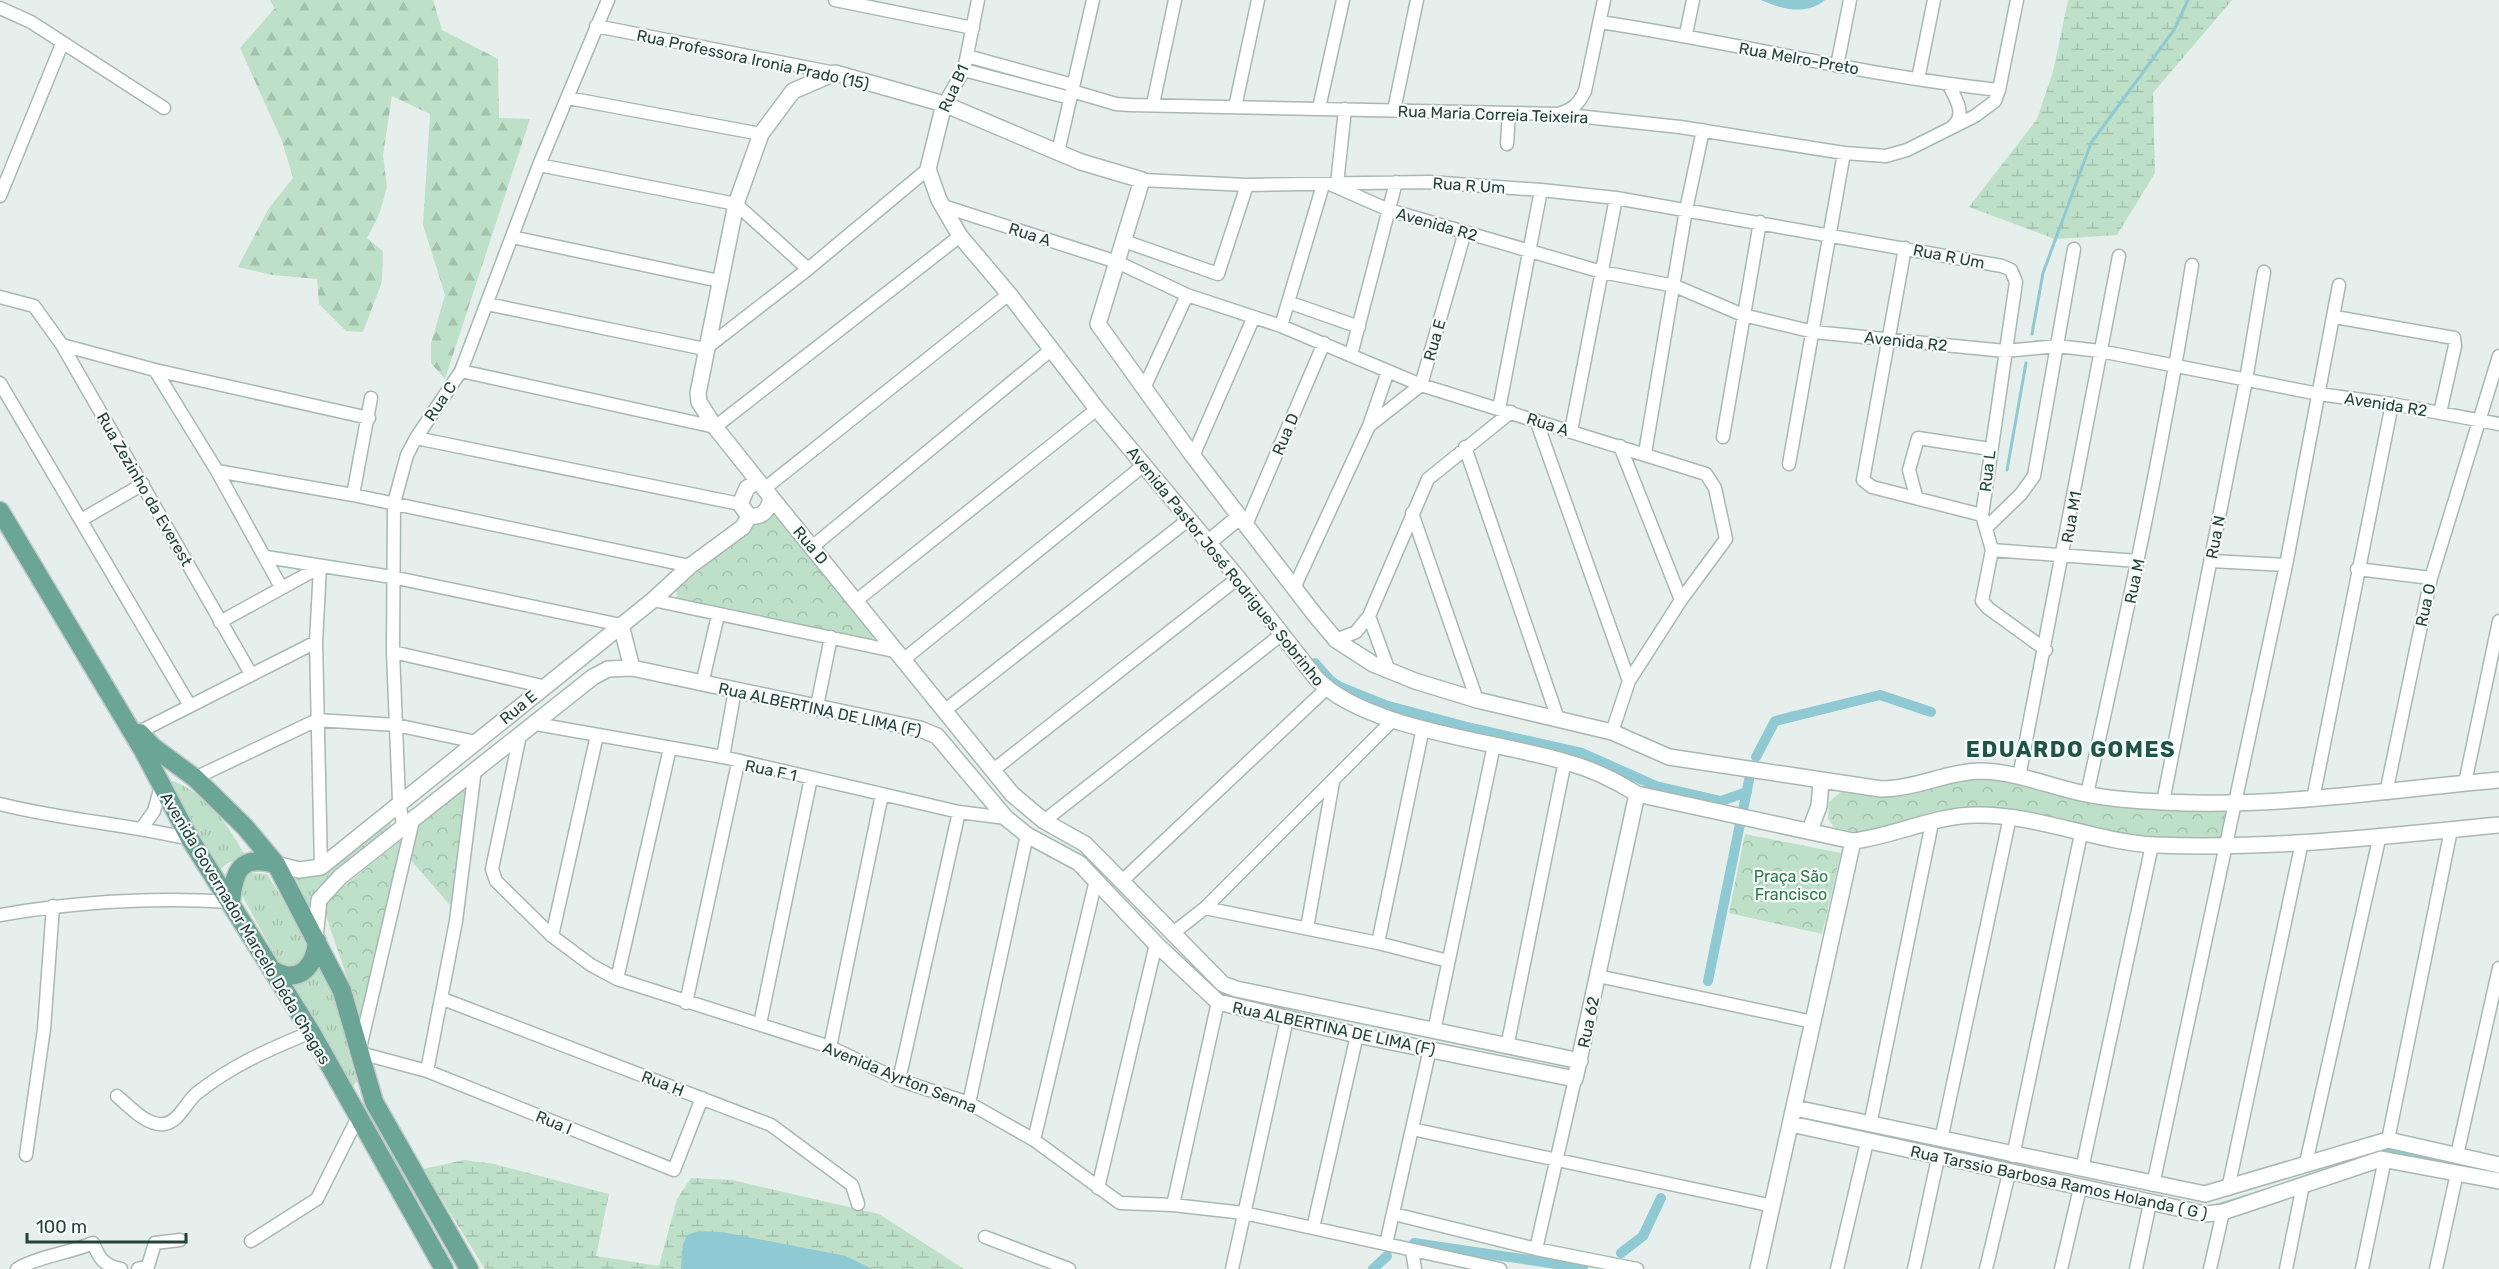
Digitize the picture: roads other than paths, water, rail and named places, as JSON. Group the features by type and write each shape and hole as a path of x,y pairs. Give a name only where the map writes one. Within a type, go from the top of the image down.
{"main road":[{"path":"0,511 116,705"},
{"name":"Avenida Governador Marcelo Déda Chagas","path":"116,705 153,747 195,778 245,827 276,864 342,991 374,1102 469,1269"},
{"name":"Avenida Governador Marcelo Déda Chagas","path":"116,705 190,839 275,971 311,1032 444,1269"},
{"path":"161,786 164,775 168,772 220,804"},
{"path":"231,902 233,880 240,868 255,860 276,864"},
{"path":"275,971 290,976 302,974 314,960 316,940"}],"street":[{"name":"Rua C","path":"408,821 399,801 393,652 393,503 407,455 461,371 539,165 608,0"},
{"path":"835,0 973,28"},
{"path":"1058,152 1093,0"},
{"path":"1153,104 1175,0"},
{"path":"1235,107 1258,0"},
{"path":"1319,108 1343,0"},
{"path":"1394,110 1417,0"},
{"path":"1558,114 1570,111 1579,103 1585,91 1604,0"},
{"path":"1686,34 1693,0"},
{"path":"1838,66 1850,0"},
{"path":"1918,79 1934,0"},
{"path":"1999,90 2017,0"},
{"name":"Rua B1","path":"928,170 944,104 964,70 977,2"},
{"path":"0,8 31,22 164,108"},
{"name":"Rua Melro-Preto","path":"1600,22 1686,34 1738,48 1949,85 1999,90"},
{"name":"Rua Professora Ironia Prado (15)","path":"596,26 834,73 944,104"},
{"path":"0,196 62,44"},
{"name":"Rua Maria Correia Teixeira","path":"967,56 1116,104 1558,114 1703,130 1844,153 1893,155 1975,116 1995,101 1999,90"},
{"name":"Rua Maria Correia Teixeira","path":"964,70 1072,91"},
{"name":"Rua D","path":"834,73 793,91 761,134 736,204 705,349 698,398 716,427 764,489 857,600 898,656 1019,801 1044,821 1079,838 1227,987 1580,1061"},
{"path":"1949,85 1960,109 1958,122 1950,129"},
{"path":"1585,91 1592,111 1604,120"},
{"path":"568,98 761,134"},
{"name":"Rua R Um","path":"944,104 1088,165 1142,180 1247,185 1464,183 1540,190 1616,198 2002,266"},
{"path":"1281,326 1330,184 1346,109"},
{"path":"1507,144 1509,113"},
{"path":"1646,453 1686,210 1703,130"},
{"path":"1789,464 1844,153"},
{"path":"539,165 736,204 808,269"},
{"path":"487,304 705,349 808,269 928,170"},
{"name":"Avenida Pastor José Rodrigues Sobrinho","path":"928,170 943,206 960,236 1009,294 1097,409 1188,520 1216,537 1238,578 1326,689 1346,701 1423,728 1565,761 1616,781 1638,794 1853,841 1881,837 1932,823 1975,815 2010,817 2080,834 2152,845 2226,847 2499,825"},
{"path":"1142,180 1097,321 1193,456 1335,640 1389,671 1477,700 1612,732 1669,757 1821,782 1901,789 1967,772 1989,772 2087,794 2163,802 2235,802 2386,793 2499,780"},
{"path":"1351,355 1396,182"},
{"name":"Avenida R2","path":"1330,184 1389,210 1602,272 1675,286 1743,315 1814,332 2005,351 2057,346 2100,351 2319,394 2392,404 2499,424"},
{"path":"1124,241 1213,274 1219,273 1247,185"},
{"path":"1335,640 1356,632 1369,616 1428,479 1505,410 1528,249 1540,190"},
{"path":"1571,431 1616,198"},
{"name":"Rua A","path":"943,206 1117,262 1187,295 1253,319 1281,326 1421,385 1646,453 1706,474 1715,488 1726,531 1721,548 1681,600 1629,681 1612,732"},
{"path":"1723,437 1760,222"},
{"name":"Rua E","path":"1421,385 1465,232"},
{"path":"461,371 716,427 960,236"},
{"path":"512,237 719,281"},
{"path":"1905,248 1863,480 1872,487 1916,496 1984,521 2021,494 2034,476 2074,249"},
{"name":"Rua M1","path":"2019,777 2046,650 2100,351 2120,256"},
{"name":"Rua M","path":"2087,794 2138,561 2176,366 2192,265"},
{"name":"Rua L","path":"2002,266 2011,270 2016,282 1990,449 1984,521 1992,550 1982,601 1988,608 2046,650"},
{"name":"Rua N","path":"2163,802 2246,380 2264,272"},
{"path":"2153,1185 2286,565 2335,317 2339,285"},
{"path":"745,510 741,496 747,488 764,489 1009,294"},
{"path":"1144,388 1187,295"},
{"name":"Rua Zezinho da Everest","path":"0,297 34,306 62,345 251,674"},
{"path":"1288,302 1359,327"},
{"path":"2335,317 2454,338 2455,346 2440,412"},
{"path":"1193,456 1253,319"},
{"name":"Rua D","path":"1243,521 1324,343"},
{"path":"62,345 155,370 369,418"},
{"path":"812,547 1052,349"},
{"name":"Rua O","path":"2386,793 2431,578 2499,356"},
{"path":"155,370 217,471 281,587"},
{"path":"1294,588 1369,426 1388,371"},
{"path":"0,383 190,706"},
{"path":"1369,426 1421,385"},
{"path":"353,495 371,398"},
{"path":"2313,799 2392,404"},
{"path":"857,600 1097,409"},
{"path":"1536,420 1629,681"},
{"path":"416,438 745,510 755,517 766,512 764,489"},
{"path":"1916,496 1909,470 1918,438 1990,449"},
{"path":"1620,446 1681,600"},
{"path":"1465,447 1558,719"},
{"path":"652,600 831,637 898,656 1144,465"},
{"path":"217,471 393,503 690,566"},
{"path":"81,520 143,484"},
{"name":"Rua E","path":"321,867 399,801 652,600 690,566 742,527 745,510"},
{"path":"1412,513 1477,700"},
{"path":"920,729 1188,520"},
{"path":"1216,537 1243,521"},
{"path":"1992,550 2138,561"},
{"path":"266,557 392,577 621,625 632,668"},
{"path":"2211,561 2286,565"},
{"path":"220,622 320,567"},
{"path":"276,864 299,870 321,867 316,720 316,642 320,567"},
{"path":"2358,569 2431,578"},
{"path":"992,771 1238,578"},
{"path":"702,684 718,615"},
{"path":"1369,616 1389,671"},
{"path":"2465,783 2499,621"},
{"path":"1044,821 1282,634"},
{"path":"817,706 831,637"},
{"path":"139,732 316,642"},
{"path":"393,652 542,686"},
{"name":"Rua E","path":"316,940 317,907 321,895 408,821 536,724 600,672 617,668 632,668"},
{"name":"Rua ALBERTINA DE LIMA (F)","path":"632,668 920,729 943,741 1006,818 1027,835 1073,858 1156,944 1218,1002 1357,1035 1575,1079"},
{"path":"1123,880 1326,689"},
{"path":"723,757 735,690"},
{"path":"1173,933 1205,908 1394,719"},
{"path":"195,778 316,720 396,725 476,742"},
{"name":"Rua F 1","path":"536,724 723,757 738,763 959,812 1006,818"},
{"path":"1378,943 1423,728"},
{"name":"Avenida Ayrton Senna","path":"520,735 492,869 496,881 506,894 552,936 591,965 617,979 686,1003 830,1047 899,1080 969,1103 1034,1140 1098,1188 1124,1204 1173,1205 1244,1214 1500,1269"},
{"path":"552,936 597,735"},
{"path":"1434,1031 1494,745"},
{"path":"617,979 670,748"},
{"path":"1507,1047 1565,761"},
{"path":"686,1003 738,763"},
{"path":"426,1071 456,921 475,769"},
{"path":"760,1024 811,778"},
{"path":"1306,928 1333,782"},
{"path":"1810,830 1819,806 1821,782"},
{"path":"142,828 154,811 161,786"},
{"path":"830,1047 882,794"},
{"name":"Rua 62","path":"1536,1250 1638,794"},
{"path":"0,804 142,828 190,839"},
{"path":"899,1080 959,812"},
{"path":"1941,1140 2010,817"},
{"path":"360,1053 408,821"},
{"path":"1870,1125 1932,823"},
{"path":"2388,1140 2451,830"},
{"path":"2013,1156 2080,834"},
{"path":"969,1103 1027,835"},
{"path":"2306,1163 2380,835"},
{"path":"1758,1269 1853,841"},
{"path":"2229,1189 2302,842"},
{"path":"2082,1169 2152,845"},
{"path":"1034,1140 1096,880"},
{"path":"0,915 53,906 194,900 231,902"},
{"path":"26,1155 42,1048 53,906"},
{"path":"1205,908 1378,943 1448,961"},
{"path":"1098,1188 1156,944"},
{"path":"2457,1155 2499,968"},
{"path":"1598,976 1813,1022"},
{"name":"Rua H","path":"442,999 774,1126 852,1185 858,1204"},
{"path":"1173,1205 1218,1002"},
{"path":"1232,1269 1287,1019"},
{"path":"117,1096 152,1122 166,1124 173,1120 193,1097 234,1066 311,1032"},
{"path":"1313,1228 1357,1035"},
{"path":"1386,1244 1430,1049"},
{"name":"Rua I","path":"360,1053 426,1071 674,1170 702,1098"},
{"name":"Rua Tarssio Barbosa Ramos Holanda ( G )","path":"1795,1108 2013,1156 2205,1194 2229,1189 2306,1163 2388,1140 2499,1165"},
{"path":"251,1240 317,1199 358,1117"},
{"name":"Rua Tarssio Barbosa Ramos Holanda ( G )","path":"1791,1124 1938,1158 2199,1213 2223,1212 2385,1159 2499,1181"},
{"path":"1412,1129 1773,1206"},
{"path":"1837,1269 1867,1142"},
{"path":"1914,1269 1938,1158"},
{"path":"2362,1269 2385,1159"},
{"path":"2043,1180 2046,1162"},
{"path":"1986,1269 2009,1173"},
{"path":"2436,1269 2457,1173"},
{"path":"2286,1269 2303,1185"},
{"path":"2061,1269 2080,1188"},
{"path":"2136,1269 2150,1203"},
{"path":"2210,1269 2223,1212"},
{"path":"1394,1214 1536,1250 1637,1269"},
{"path":"985,1237 1037,1263 1070,1269"},
{"path":"138,1269 148,1266 155,1244 180,1240"},
{"path":"17,1269 31,1262 47,1259 93,1243 99,1258 109,1267 121,1269"},
{"path":"1412,1250 1415,1269"}],"water":[{"path":"1761,0 1825,0 1810,8 1793,9"},
{"path":"699,1231 722,1232 846,1256 872,1269 681,1269 683,1245 687,1235"}],"waterway":[{"path":"2032,334 2043,273 2091,143 2174,30 2188,0"},
{"path":"2007,470 2026,363"},
{"path":"1315,663 1330,680 1340,687 1385,705 1471,728 1582,753 1656,786 1721,801 1747,792"},
{"path":"1756,757 1775,721 1880,695 1931,712"},
{"path":"1743,810 1749,780"},
{"path":"1708,981 1740,824"},
{"path":"2381,1152 2386,1150 2465,1167"},
{"path":"2218,1205 2266,1190"},
{"path":"1621,1253 1643,1236 1661,1198"},
{"path":"1414,1243 1583,1268"},
{"path":"1373,1269 1387,1256"}],"district":[{"name":"EDUARDO GOMES","path":"2071,749"}],"park label":[{"name":"Praça São Francisco","path":"1791,885"}]}
